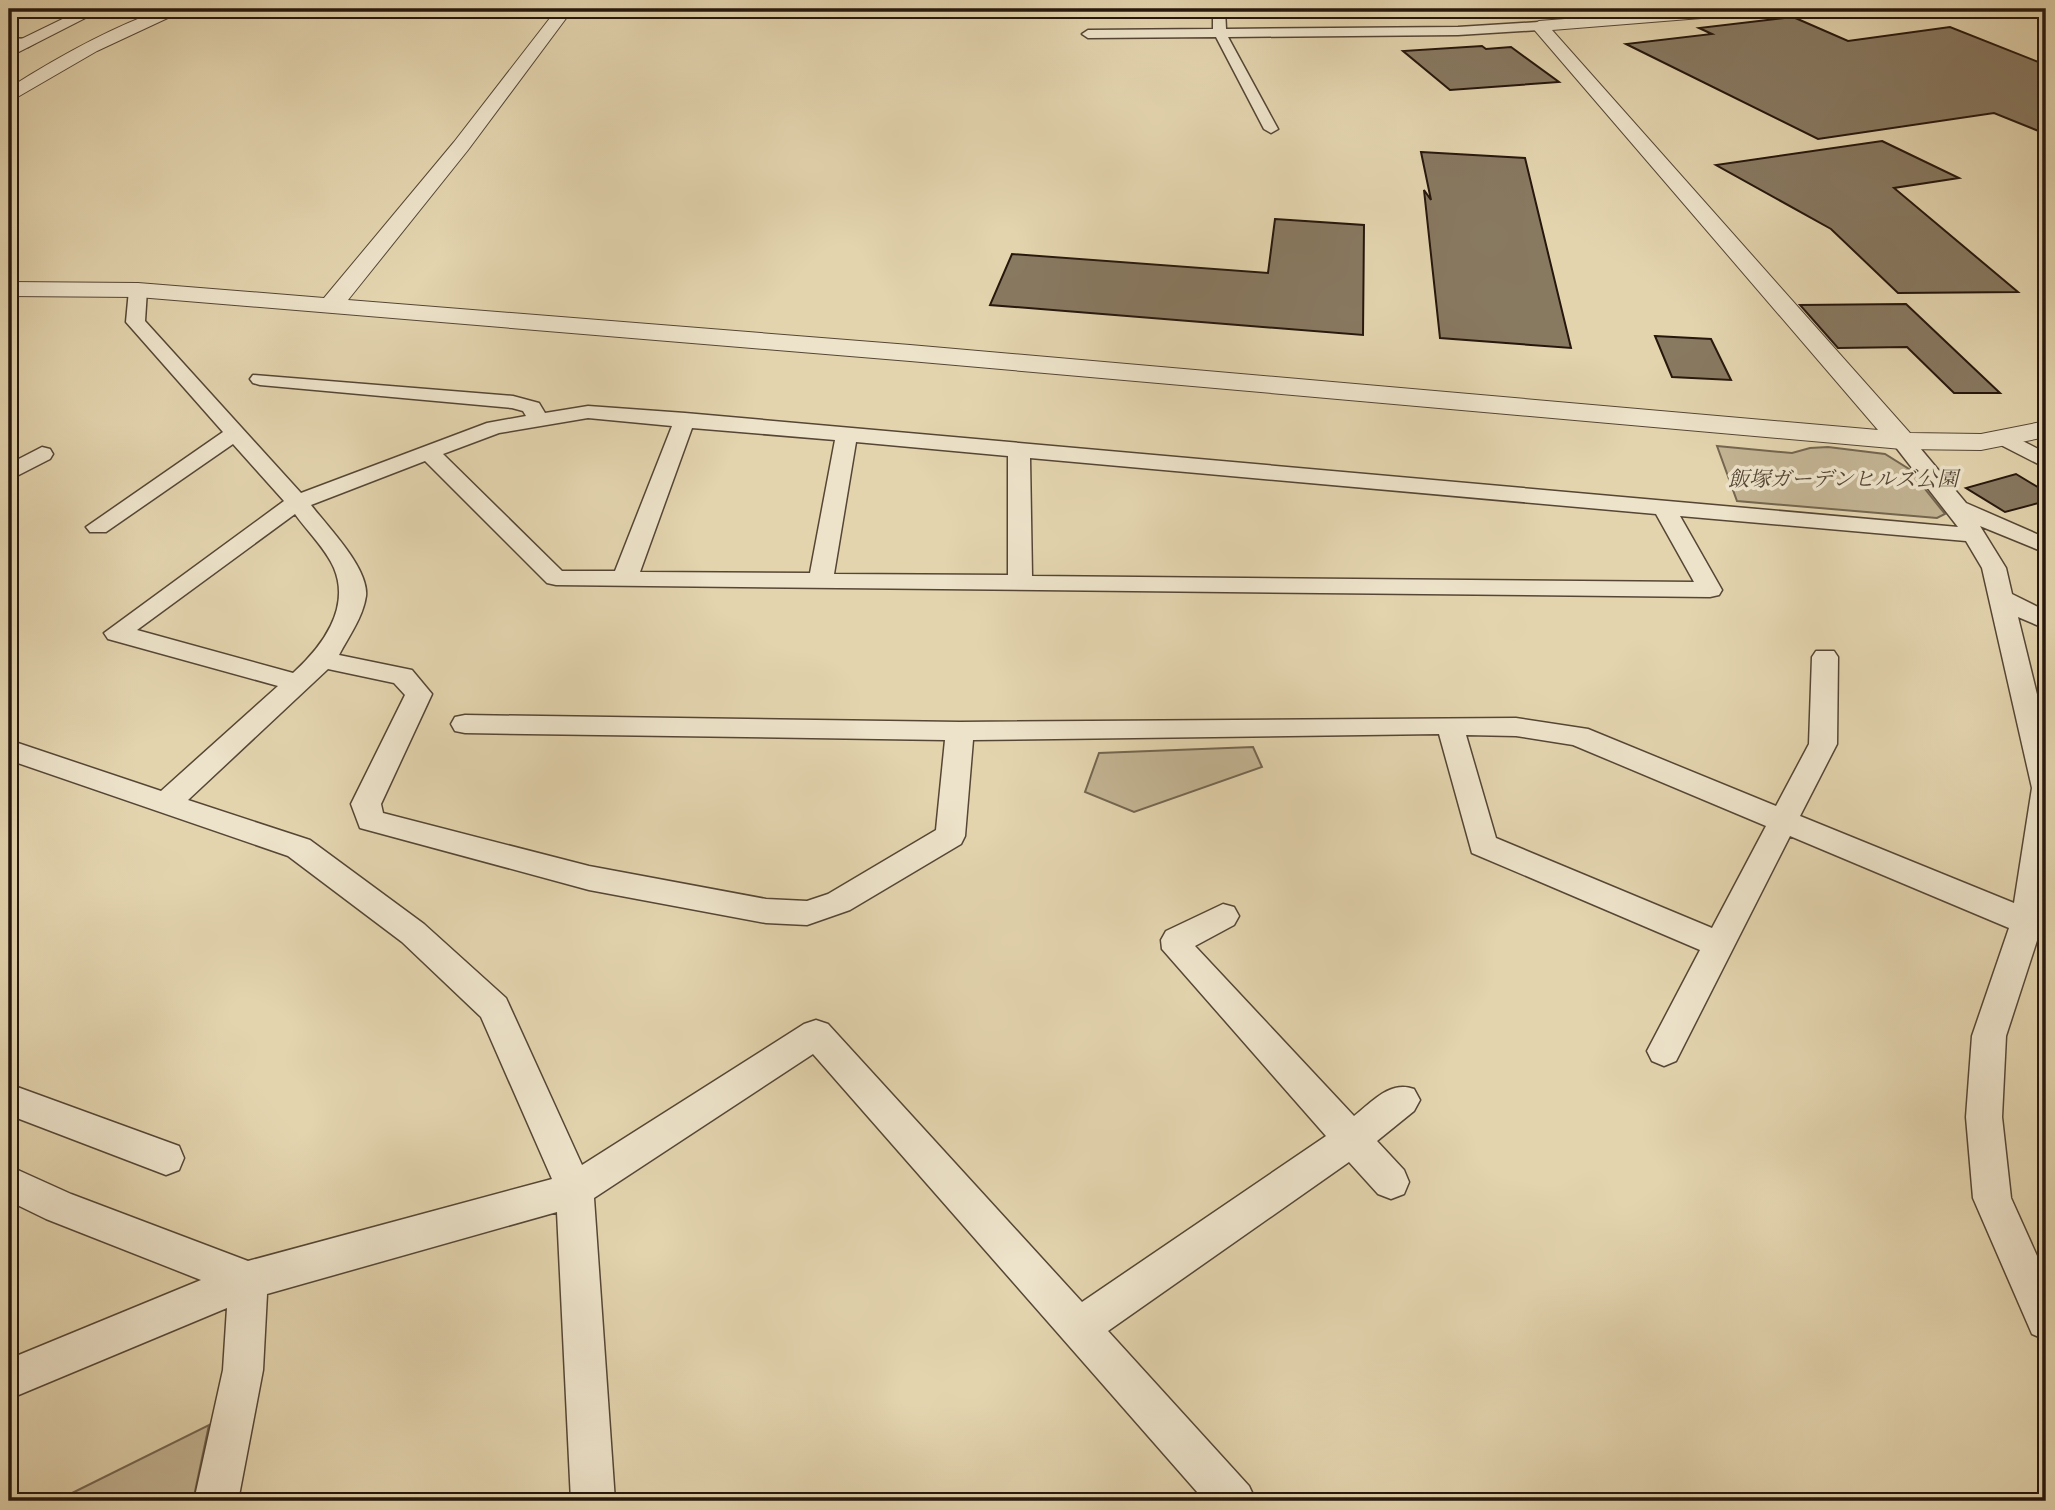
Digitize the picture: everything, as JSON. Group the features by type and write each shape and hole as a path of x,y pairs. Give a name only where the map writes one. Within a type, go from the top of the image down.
{"street":[{"path":"9,52 95,9"},
{"path":"9,96 103,41 179,9"},
{"path":"329,307 461,146 565,9"},
{"path":"1219,9 1220,33 1270,129"},
{"path":"1088,34 1220,33 1280,27 1458,32 1751,9"},
{"path":"1539,26 1902,441 1958,508 1994,568 2046,788 2027,922 1989,1036 1984,1117 1992,1198 2046,1320"},
{"path":"9,42 28,43"},
{"path":"9,289 138,290 896,352 1902,441 1981,442 2046,429"},
{"path":"138,290 135,322 296,502 345,565 354,593 348,616 323,660 167,802"},
{"path":"260,379 513,402 532,407 537,418"},
{"path":"298,683 117,633 296,502 494,427 537,418 588,412 1974,535"},
{"path":"625,578 685,419"},
{"path":"821,581 848,433"},
{"path":"98,527 233,434"},
{"path":"2005,438 2046,462"},
{"path":"1019,450 1020,583"},
{"path":"427,451 556,578 1710,590 1664,507"},
{"path":"9,473 42,454"},
{"path":"1958,508 2046,546"},
{"path":"2001,598 2046,621"},
{"path":"1664,1051 1823,744 1825,657"},
{"path":"323,660 403,676 419,694 366,804 370,820 589,878 766,911 807,913 839,902 950,836 960,731"},
{"path":"465,724 960,731 1450,725 1516,727 1578,736 2027,922"},
{"path":"1450,725 1483,845 1718,944"},
{"path":"9,750 299,848 413,933 494,1008 575,1190 593,1501"},
{"path":"1223,916 1177,940 1178,949 1391,1182"},
{"path":"9,1379 248,1280 575,1190 816,1034 1234,1501"},
{"path":"9,1099 166,1158"},
{"path":"1079,1327 1352,1139 1402,1100"},
{"path":"14,1187 248,1280"},
{"path":"216,1501 243,1370 248,1280"}],"green space":[{"name":"飯塚ガーデンヒルズ公園","path":"1717,446 1792,453 1828,447 1885,454 1909,469 1945,514 1937,518 1737,501"},
{"path":"1253,747 1262,767 1134,812 1085,792 1099,753"},
{"path":"209,1425 193,1501 56,1501"}],"building":[{"path":"1793,17 1848,41 1950,27 2046,65 2046,134 1994,113 1818,139 1626,44 1712,34 1699,28"},
{"path":"1482,46 1486,49 1511,47 1559,82 1450,90 1403,51"},
{"path":"1882,141 1959,178 1894,188 2018,292 1898,293 1831,229 1716,165"},
{"path":"1421,152 1525,158 1571,348 1440,338 1424,190 1431,200"},
{"path":"1275,219 1364,225 1363,335 990,305 1012,254 1268,273"},
{"path":"1906,304 2000,393 1954,393 1907,347 1838,348 1800,305"},
{"path":"1655,336 1711,339 1731,380 1672,377"},
{"path":"2016,474 2046,492 2046,501 2005,512 1966,488"}]}
